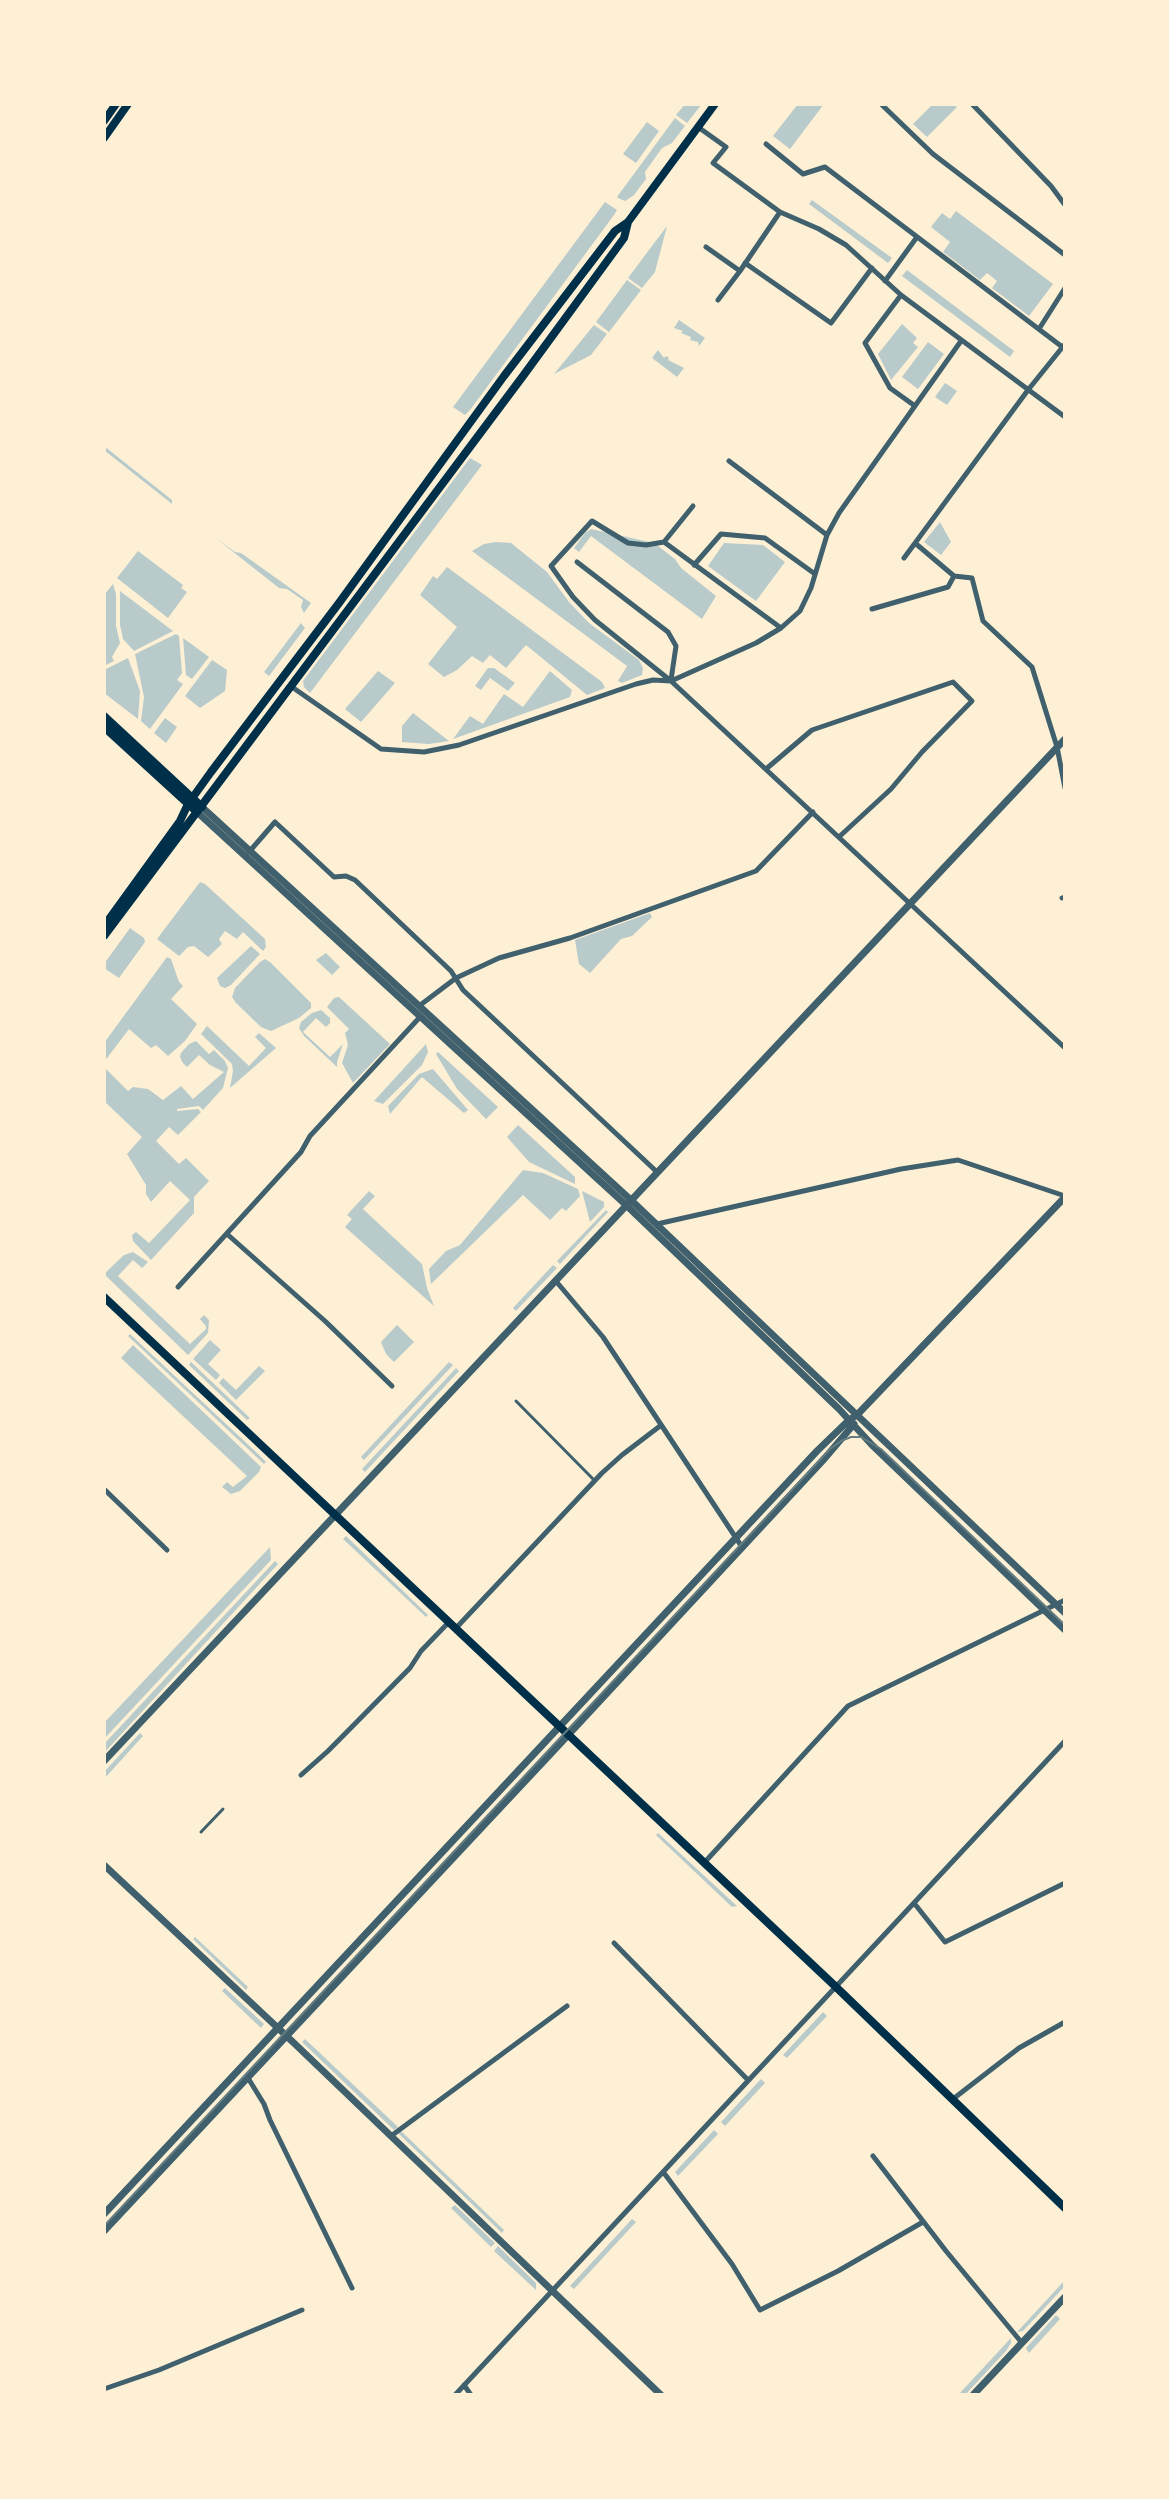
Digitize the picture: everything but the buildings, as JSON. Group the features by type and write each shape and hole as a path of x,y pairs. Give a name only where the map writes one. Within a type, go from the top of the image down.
{"main road":[{"path":"104,121 116,104"},
{"path":"104,138 128,104"},
{"path":"104,926 180,821 190,801 504,376 615,231 628,222 715,104"},
{"path":"104,936 624,238 628,222"},
{"path":"104,716 199,810"},
{"path":"104,727 190,801"},
{"path":"104,1297 835,1986 1065,2208"}],"street":[{"path":"881,104 933,154 1065,255"},
{"path":"972,104 1051,186 1065,205"},
{"path":"698,127 726,147 713,163 780,212 833,236 901,295 1065,417"},
{"path":"766,144 803,174 825,167 1064,347 1028,390 904,558"},
{"path":"718,300 780,212"},
{"path":"885,281 917,237"},
{"path":"706,247 740,271"},
{"path":"745,263 831,323 872,268"},
{"path":"1039,329 1065,288"},
{"path":"901,295 865,343 890,388 915,406"},
{"path":"292,687 381,749 424,752 459,745 636,684 653,680 671,681 735,654 781,628 800,611 807,599 827,535 839,513 961,341"},
{"path":"729,461 827,535"},
{"path":"693,506 664,542 646,545 628,543 592,521 551,566 573,597 595,620 671,681 1065,1048"},
{"path":"694,565 721,534 736,535 765,538 815,575"},
{"path":"664,542 781,628"},
{"path":"915,543 954,576 972,578 983,621 1032,667 1057,747 1065,788"},
{"path":"577,562 668,632 676,646 671,681"},
{"path":"872,609 948,587 954,576"},
{"path":"766,769 812,730 953,682 972,701 891,789 840,836"},
{"path":"104,1761 1065,739"},
{"path":"199,810 249,852 628,1202 1065,1630"},
{"path":"199,810 422,1012"},
{"path":"178,1287 301,1152 310,1136 456,978 499,958 570,938 756,871 813,812"},
{"path":"249,852 275,822 334,877 346,876 355,880 456,978 463,990 657,1172"},
{"path":"105,2228 568,1736 742,1548 857,1415 1065,1196 958,1160 901,1169 657,1224"},
{"path":"628,1202 657,1224 1065,1613"},
{"path":"227,1234 325,1321 392,1386"},
{"path":"555,1279 603,1337 742,1548"},
{"path":"104,2214 735,1538 851,1422"},
{"path":"301,1775 410,1668 421,1651 452,1625 595,1481 622,1455 660,1426"},
{"path":"104,1489 167,1550"},
{"path":"704,1863 848,1706 1065,1600"},
{"path":"455,2395 1065,1741"},
{"path":"104,1865 661,2395"},
{"path":"914,1903 945,1942 1065,1883"},
{"path":"614,1943 748,2080"},
{"path":"391,2136 567,2006"},
{"path":"952,2099 1019,2048 1065,2022"},
{"path":"248,2078 264,2104 352,2288"},
{"path":"873,2156 1022,2343"},
{"path":"664,2173 732,2264 760,2310 838,2271 923,2222"},
{"path":"973,2395 1065,2297"},
{"path":"104,2389 159,2370 302,2310"},
{"path":"464,2385 471,2395"}],"lane":[{"path":"516,1401 595,1481"},
{"path":"201,1832 223,1809"}],"shaded area":[{"path":"685,104 702,104 687,123 676,115"},
{"path":"798,104 824,104 790,149 773,136"},
{"path":"933,104 953,104 957,107 927,137 913,124"},
{"path":"675,118 685,126 672,143 662,148 634,195 625,201 618,198 617,197"},
{"path":"647,122 659,131 636,163 623,154"},
{"path":"812,200 892,258 888,263 809,204"},
{"path":"605,202 617,210 614,215 470,410 465,415 453,407"},
{"path":"956,211 1053,284 1029,316 992,288 997,281 987,273 980,280 943,252 950,242 931,227 942,213 950,219"},
{"path":"667,226 655,272 642,288 628,278"},
{"path":"907,270 1014,351 1010,357 902,276"},
{"path":"627,280 641,290 609,332 596,322"},
{"path":"679,320 705,338 699,346 698,342 681,333 683,331 674,328"},
{"path":"902,324 917,338 913,343 918,347 891,380 878,354"},
{"path":"594,325 607,334 591,355 554,374"},
{"path":"928,342 944,354 918,389 902,377"},
{"path":"658,350 664,358 666,356 684,368 677,377 652,358"},
{"path":"945,383 957,391 947,405 935,397"},
{"path":"104,446 172,500 172,504 104,450"},
{"path":"470,458 482,465 310,693 303,681"},
{"path":"940,522 951,542 941,555 924,542"},
{"path":"591,529 654,543 675,559 681,568 716,596 702,619 591,536 579,552 574,548"},
{"path":"217,539 311,603 304,613 301,607 303,600 287,589 279,588"},
{"path":"496,542 511,543 547,572 589,623 639,660 642,675 622,683 618,681 627,666 472,551"},
{"path":"724,543 763,545 785,562 756,601 708,566"},
{"path":"138,551 183,585 181,588 187,592 168,618 117,578"},
{"path":"447,567 602,682 605,688 587,695 526,645 506,668 490,655 483,663 472,656 444,677 428,664 457,627 420,595 433,576 437,579"},
{"path":"113,584 120,643 112,657 114,661 104,666 104,595"},
{"path":"120,591 173,631 134,651 123,639"},
{"path":"301,623 305,628 269,676 264,672"},
{"path":"176,634 179,636 182,673 177,680 183,684 150,729 141,721 144,697 135,654"},
{"path":"183,638 209,657 192,679 186,675"},
{"path":"128,658 140,691 138,719 104,693 104,670"},
{"path":"212,660 227,670 225,691 200,708 185,696"},
{"path":"488,668 494,668 515,683 508,691 490,678 481,690 475,686"},
{"path":"378,671 395,683 361,722 345,709"},
{"path":"550,671 572,690 570,697 453,739 470,716 483,724 504,694 523,707"},
{"path":"413,713 449,741 429,744 402,742 402,726"},
{"path":"165,718 177,727 166,743 154,733"},
{"path":"200,882 265,939 263,951 243,932 237,939 225,931 219,939 222,944 208,957 194,946 188,947 179,956 157,939"},
{"path":"650,913 652,917 632,936 621,939 590,973 579,964 575,940"},
{"path":"130,928 145,942 119,978 104,968 104,964"},
{"path":"251,946 260,954 231,985 225,988 220,986 217,978"},
{"path":"326,953 340,967 332,975 316,960"},
{"path":"167,957 171,959 183,986 171,999 197,1024 185,1041 168,1056 156,1045 151,1048 129,1029 104,1062 104,1043"},
{"path":"265,959 311,1003 311,1008 299,1018 271,1031 261,1027 232,997 235,988"},
{"path":"339,997 390,1044 353,1083 342,1063 348,1045 345,1033 349,1029 327,1007 334,998"},
{"path":"321,1010 330,1018 330,1023 326,1027 316,1018 303,1032 330,1057 343,1044 337,1067 299,1028 301,1022 312,1013"},
{"path":"207,1026 249,1066 266,1048 255,1037 259,1033 276,1048 230,1088 232,1064 201,1034"},
{"path":"196,1041 209,1054 214,1050 225,1061 228,1068 223,1088 203,1110 199,1106 177,1109 198,1109 201,1112 178,1135 169,1127 156,1141 179,1164 186,1158 209,1181 194,1197 194,1213 151,1260 133,1241 132,1235 136,1232 149,1243 190,1200 170,1181 151,1202 146,1194 146,1185 127,1154 142,1137 104,1101 104,1067 128,1091 133,1087 148,1089 163,1100 181,1086 193,1099 224,1072 199,1055 187,1067 183,1063 181,1053"},
{"path":"426,1044 428,1052 422,1065 383,1104 374,1101"},
{"path":"438,1052 498,1107 486,1119 457,1089 436,1054"},
{"path":"433,1069 468,1110 464,1113 422,1077 390,1114 388,1106 419,1074"},
{"path":"518,1125 575,1177 575,1184 529,1162 507,1137"},
{"path":"523,1170 543,1173 578,1189 580,1196 566,1211 562,1208 550,1220 523,1195 431,1284 429,1269 446,1251 460,1245"},
{"path":"369,1191 375,1196 363,1209 422,1264 434,1306 345,1227 352,1219 347,1215"},
{"path":"582,1191 604,1202 604,1207 590,1222"},
{"path":"606,1210 608,1212 560,1264 557,1261"},
{"path":"133,1252 148,1262 142,1268 133,1260 118,1276 190,1344 206,1329 200,1319 204,1315 209,1320 208,1333 188,1355 104,1274 124,1255"},
{"path":"553,1265 557,1268 516,1311 513,1308"},
{"path":"397,1325 414,1342 394,1362 381,1342"},
{"path":"130,1334 266,1462 264,1464 128,1336"},
{"path":"210,1340 221,1350 208,1364 220,1375 216,1380 193,1359"},
{"path":"133,1345 261,1467 240,1491 231,1494 222,1487 227,1482 233,1487 247,1476 121,1358"},
{"path":"191,1362 250,1418 247,1420 189,1365"},
{"path":"449,1362 453,1365 364,1460 361,1457"},
{"path":"259,1366 265,1371 236,1400 219,1383 223,1378 236,1390"},
{"path":"456,1368 459,1371 365,1472 362,1469"},
{"path":"346,1536 428,1615 426,1617 343,1539"},
{"path":"270,1547 271,1560 104,1739 104,1723"},
{"path":"275,1561 278,1564 104,1753 104,1744"},
{"path":"140,1733 143,1736 104,1779 104,1772"},
{"path":"658,1833 737,1906 732,1907 656,1835"},
{"path":"195,1937 248,1987 246,1990 193,1939"},
{"path":"225,1988 264,2024 261,2028 222,1991"},
{"path":"823,2012 827,2016 787,2058 783,2055"},
{"path":"305,2039 398,2127 394,2130 302,2042"},
{"path":"761,2079 765,2083 725,2126 721,2122"},
{"path":"714,2130 718,2134 678,2176 675,2172"},
{"path":"401,2131 504,2230 502,2233 398,2133"},
{"path":"455,2205 495,2243 491,2247 451,2208"},
{"path":"632,2219 636,2222 574,2289 570,2286"},
{"path":"498,2246 536,2283 536,2290 494,2251"},
{"path":"1065,2280 1065,2286 1023,2331 1017,2332"},
{"path":"1056,2315 1060,2319 1029,2353 1026,2348"},
{"path":"1011,2338 1006,2351 965,2395 958,2395"}],"tram line":[{"path":"104,2226 830,1449 841,1441 861,1437 881,1449 1065,1625"}]}
